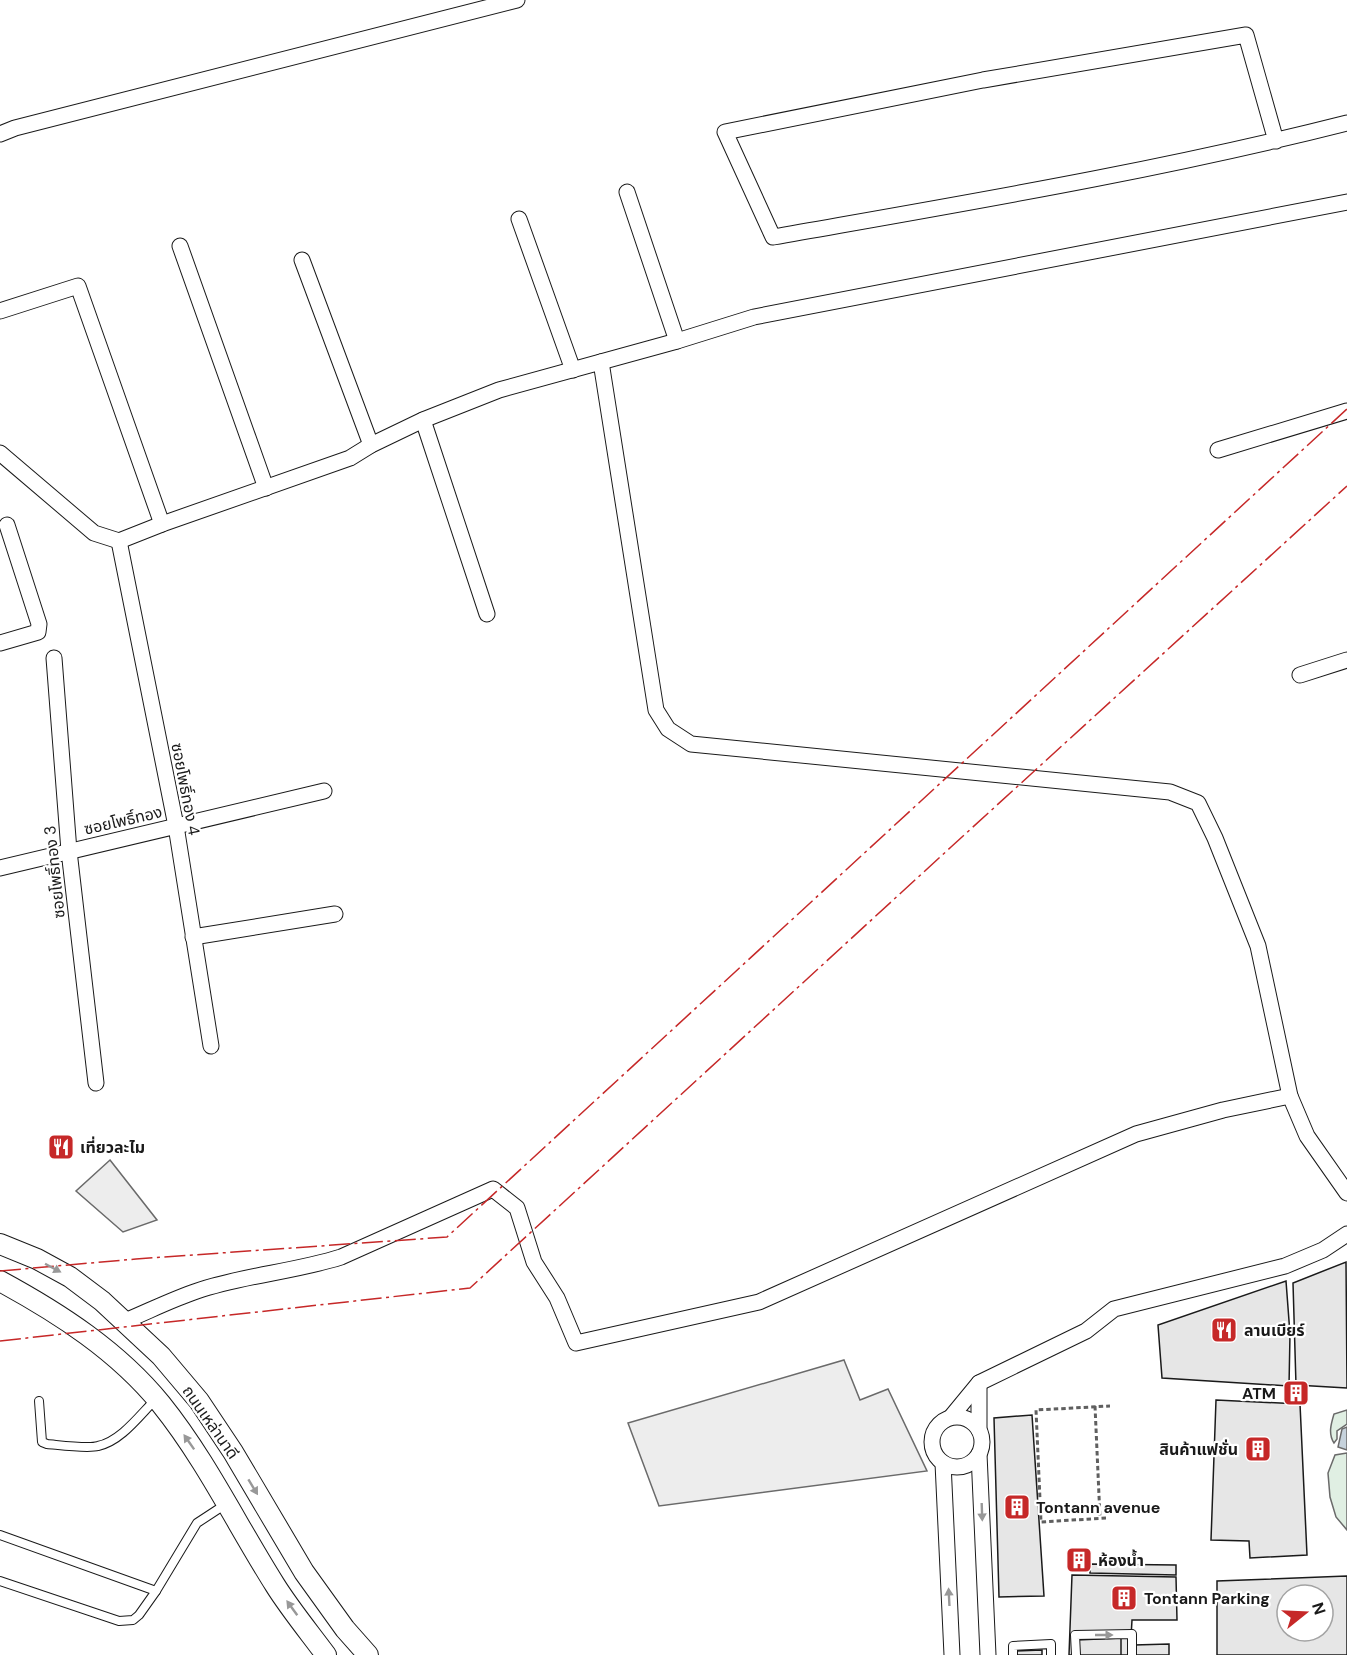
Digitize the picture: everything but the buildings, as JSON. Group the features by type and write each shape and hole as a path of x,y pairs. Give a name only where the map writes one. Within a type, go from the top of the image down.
{"main road":[{"name":"ถนนเหล่านาดี","path":"0,1244 37,1259 70,1277 102,1301 161,1356 199,1401 233,1452 304,1572 345,1629 368,1655"},
{"name":"ถนนเหล่านาดี","path":"0,1281 37,1301 95,1340 156,1399 205,1466 276,1586 326,1655"}],"street":[{"path":"0,134 15,128 517,0"},
{"path":"1276,141 1246,35 983,80 725,132 773,237 1040,190 1276,141 1347,123"},
{"path":"627,192 677,341"},
{"path":"0,453 94,533 118,541 350,458 370,445 423,420 499,390 677,341 754,317 1347,202"},
{"path":"519,219 573,370"},
{"path":"180,246 266,488"},
{"path":"302,260 370,445"},
{"path":"0,311 78,286 162,524"},
{"path":"601,362 656,710 668,729 691,744 1170,792 1198,803 1215,838 1258,946 1290,1096 1307,1136 1347,1193"},
{"path":"1218,450 1347,411"},
{"path":"423,420 487,614"},
{"path":"0,643 38,632 39,624 7,525"},
{"name":"ซอยโพธิ์ทอง 4","path":"118,541 176,826 211,1046"},
{"name":"ซอยโพธิ์ทอง 3","path":"54,658 69,851 96,1083"},
{"path":"1300,675 1347,660"},
{"name":"ซอยโพธิ์ทอง","path":"0,867 324,791"},
{"path":"193,937 335,914"},
{"path":"125,1321 197,1291 228,1282 316,1265 341,1257 493,1189 516,1208 534,1262 557,1298 576,1343 759,1302 1136,1134 1222,1110 1290,1096"},
{"path":"951,1417 979,1383 1086,1331 1114,1309 1285,1266 1323,1250 1347,1234"},
{"path":"979,1383 979,1430"},
{"path":"980,1454 974,1461 959,1467 951,1467 943,1463 933,1450 933,1434 937,1426 943,1420 959,1416 974,1423 982,1437 980,1454 988,1655"},
{"path":"943,1463 952,1655"}],"lane":[{"path":"39,1401 42,1442 97,1447 121,1434 156,1399"},
{"path":"0,1581 119,1620 133,1620 156,1591 198,1523 227,1503"},
{"path":"0,1535 156,1591"},
{"path":"1076,1655 1075,1635 1132,1634 1132,1655"},
{"path":"1013,1655 1013,1646 1051,1644 1051,1655"}],"path":[{"path":"1095,1406 1100,1518"},
{"path":"1106,1518 1041,1522 1036,1410 1110,1406"}],"green space":[{"path":"1347,1410 1347,1424 1337,1431 1337,1439 1334,1443 1331,1425 1334,1414"},
{"path":"1347,1453 1347,1530 1336,1517 1330,1497 1328,1473 1335,1455"}],"shaded area":[{"path":"110,1160 157,1220 123,1232 76,1191"},
{"path":"844,1360 860,1400 888,1389 927,1471 659,1506 628,1423"},
{"path":"1347,1427 1347,1450 1338,1447 1342,1429"}],"power":[{"path":"0,1271 447,1237 1347,409"},
{"path":"0,1341 470,1288 1347,486"}],"place":[{"name":"เที่ยวละไม","path":"61,1147"},
{"name":"ลานเบียร์","path":"1224,1330"},
{"name":"ATM","path":"1296,1393"},
{"name":"สินค้าแฟชั่น","path":"1258,1449"},
{"name":"Tontann avenue","path":"1017,1507"},
{"name":"ห้องน้ำ","path":"1079,1560"},
{"name":"Tontann Parking","path":"1124,1598"}]}
